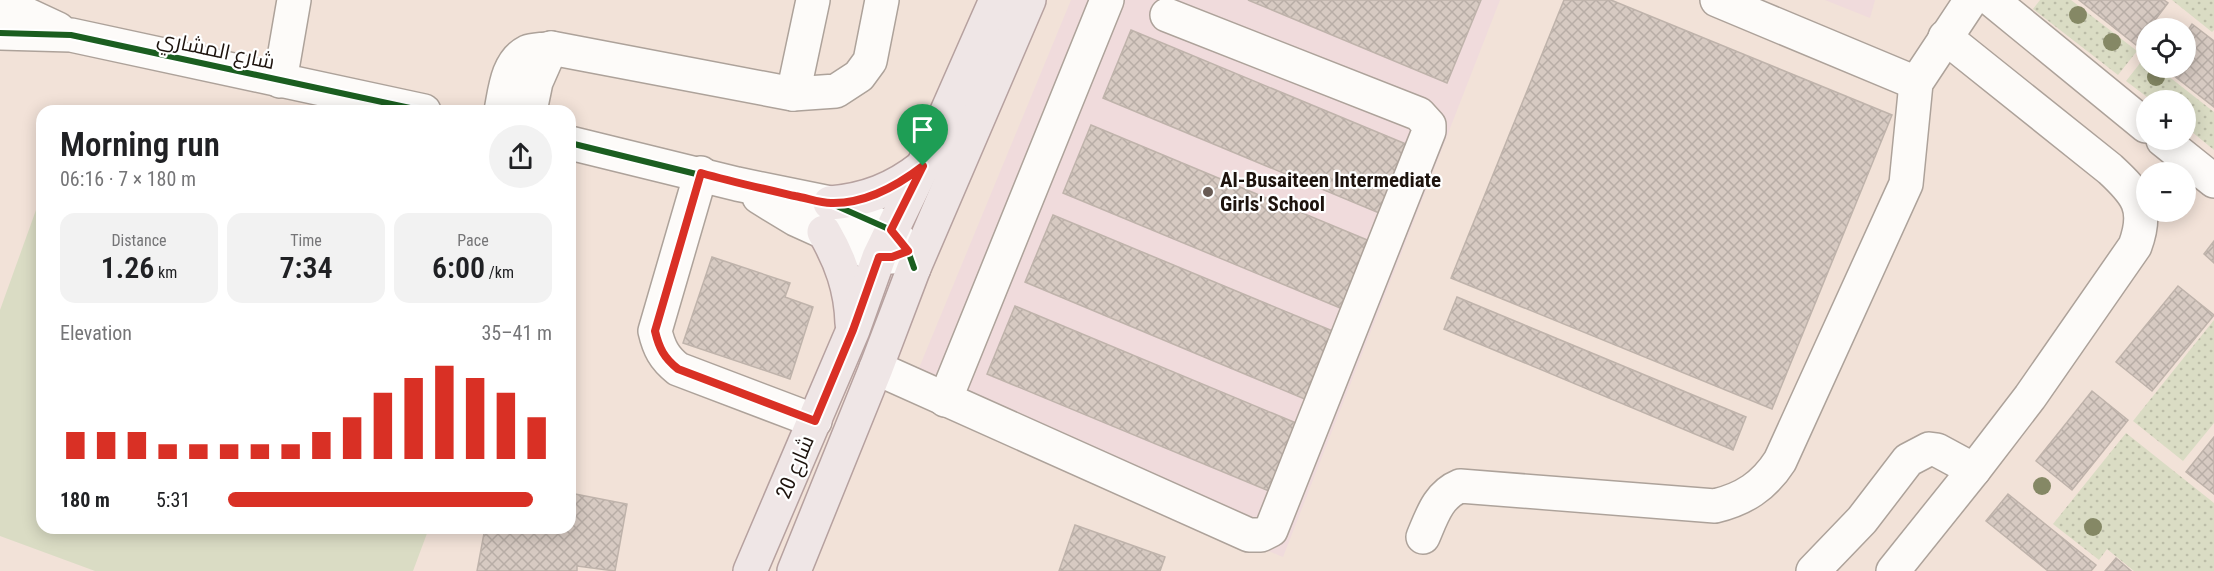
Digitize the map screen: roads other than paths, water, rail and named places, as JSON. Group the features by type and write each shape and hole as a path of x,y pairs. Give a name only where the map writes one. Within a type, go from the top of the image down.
{"main road":[{"name":"شارع 20","path":"794,571 876,368 923,166 996,0"},
{"name":"شارع 20","path":"750,571 853,330 903,250 1029,0"},
{"path":"853,330 849,289 834,250 827,218 864,198 896,186 923,166"}],"street":[{"path":"280,81 294,0"},
{"path":"794,94 813,0"},
{"path":"502,105 508,76 519,58 529,52 551,48 794,94 836,91 859,76 870,61 882,0"},
{"path":"945,400 1107,0"},
{"path":"1717,0 1916,83"},
{"path":"1423,537 1442,497 1450,490 1460,486 1715,506 1731,502 1759,487 1780,461 1906,184 1916,83 1971,0"},
{"path":"1992,0 2136,118"},
{"name":"شارع المشاري","path":"0,3 71,35"},
{"path":"876,368 1249,535 1266,533 1275,525 1425,142 1429,125 1419,114 1167,15"},
{"name":"شارع المشاري","path":"0,33 71,35 395,105"},
{"path":"1893,571 2030,397 2135,246 2140,231 2141,217 2138,202 2131,189 2110,169 1945,37"},
{"path":"531,105 536,82 551,48"},
{"path":"576,143 701,173 737,184 795,219 827,218 903,250"},
{"path":"2175,150 2214,181"},
{"path":"701,173 655,331 658,346 666,359 678,369 815,421"},
{"path":"1813,571 1862,520 1908,460 1929,449 1937,450 1974,471"}],"place":[{"name":"Al-Busaiteen Intermediate Girls' School","path":"1208,192"}]}
